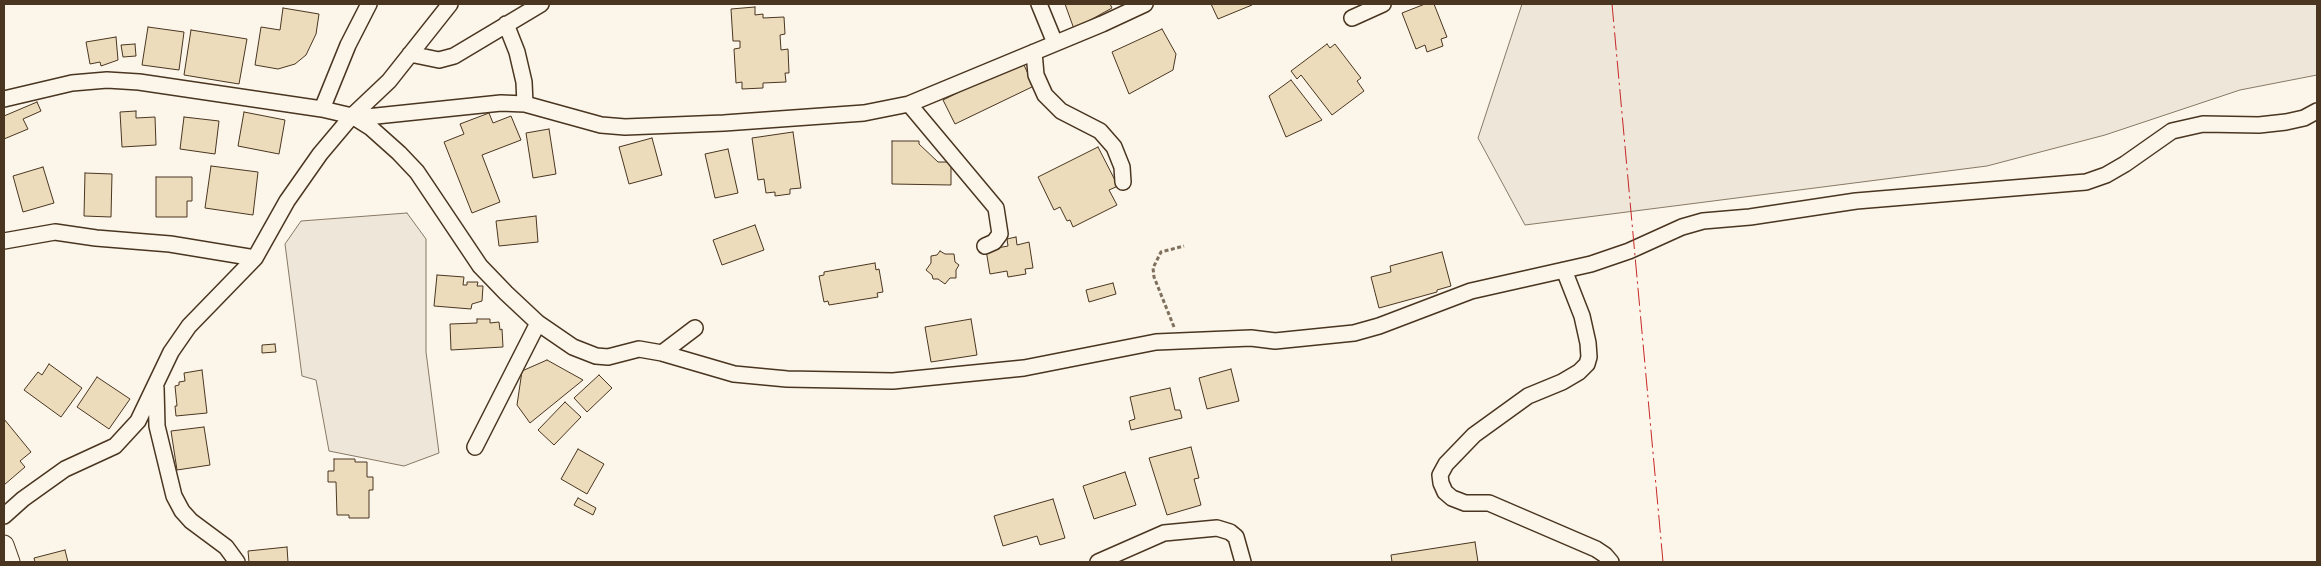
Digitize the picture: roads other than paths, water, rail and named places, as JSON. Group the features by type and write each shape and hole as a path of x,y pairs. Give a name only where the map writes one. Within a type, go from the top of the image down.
{"street":[{"path":"322,109 348,45 369,4"},
{"path":"4,516 23,499 65,469 116,446 138,421 171,352 189,326 255,258 287,201 320,154 389,80 450,4"},
{"path":"410,54 439,60 454,56 541,4"},
{"path":"1039,4 1055,44"},
{"path":"1352,18 1383,4"},
{"path":"4,99 72,84 107,80 139,82 322,109 355,117 501,103 525,104 601,125 625,127 724,123 855,114 909,104 1055,44 1136,6"},
{"path":"506,24 517,52 524,82 525,104"},
{"path":"1034,52 1036,75 1045,95 1062,110 1100,131 1114,147 1122,167 1123,182"},
{"path":"909,104 996,208 1000,234 994,242 986,246"},
{"path":"355,117 399,153 417,172 480,266 538,323 573,347 596,356 608,357 639,349 662,353 734,374 787,378 893,381 1024,368 1156,342 1251,338 1275,341 1354,333 1379,326 1471,291 1591,264 1629,251 1682,227 1703,221 1750,217 1856,201 2086,182 2106,175 2125,164 2172,131 2203,124 2259,125 2286,122 2304,118 2317,111"},
{"path":"4,241 55,232 170,244 255,258"},
{"path":"1564,270 1582,316 1588,343 1587,364 1579,372 1562,382 1528,396 1474,435 1446,464 1440,475 1441,483 1445,492 1452,498 1465,503 1489,503 1596,549 1611,562"},
{"path":"475,447 538,323"},
{"path":"662,353 695,328"},
{"path":"156,386 157,426 174,496 182,511 191,521 226,546 236,562"},
{"path":"1098,562 1164,533 1217,528 1230,532 1236,537 1243,562"},
{"path":"4,545 10,562"}]}
